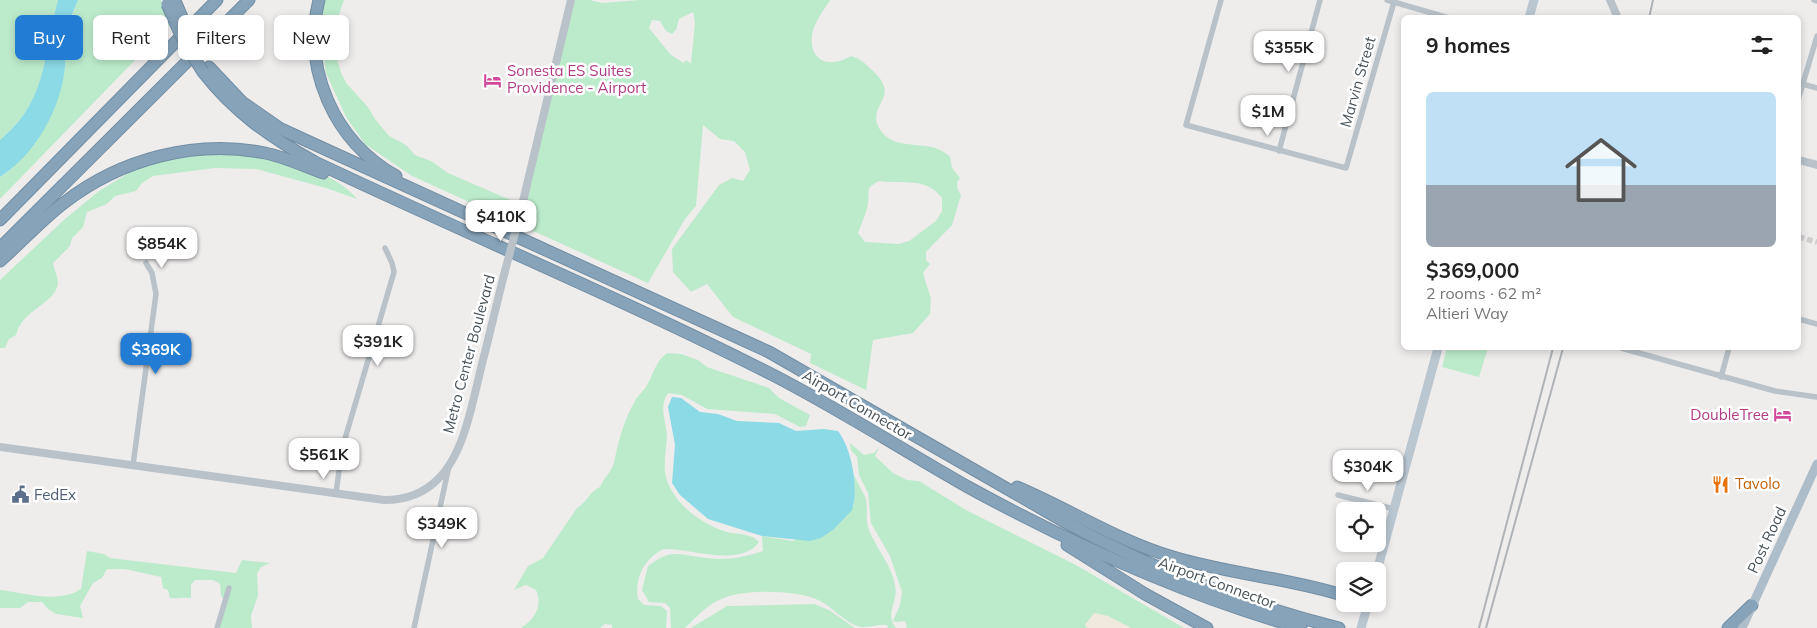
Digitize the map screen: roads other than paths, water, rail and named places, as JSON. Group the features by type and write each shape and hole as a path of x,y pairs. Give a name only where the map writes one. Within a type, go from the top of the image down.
{"highway":[{"path":"0,220 217,0"},
{"path":"0,248 249,0"},
{"path":"319,0 314,28 316,60 324,92 339,122 359,146 383,167 450,205"},
{"path":"170,1 206,70 237,110 274,139 315,162 400,202"},
{"path":"206,70 242,102 271,123 334,155 450,205"},
{"path":"0,261 54,210 96,181 142,161 179,152 216,149 266,154 290,160 400,202"},
{"name":"Airport Connector","path":"400,202 774,376 1013,511 1082,546 1166,582 1224,604 1300,628"},
{"name":"Airport Connector","path":"450,205 769,352 1065,522 1135,558 1248,602 1336,627"},
{"path":"974,469 1044,498 1110,532 1158,552 1190,562 1336,592"},
{"path":"1013,511 1145,594 1207,628"},
{"path":"1728,628 1752,605"}],"main road":[{"path":"1530,15 1534,0"},
{"path":"1379,562 1437,350"},
{"name":"Post Road","path":"1742,628 1817,464"},
{"path":"1361,628 1366,612"}],"street":[{"name":"Metro Center Boulevard","path":"0,447 384,500 405,498 424,491 432,485 449,466 468,418 571,0"},
{"path":"1221,0 1186,125 1279,151 1320,0"},
{"path":"1387,0 1439,15"},
{"path":"1610,0 1617,15"},
{"name":"Marvin Street","path":"1279,151 1346,168 1394,2"},
{"path":"1817,36 1801,83 1817,88"},
{"path":"1801,161 1817,165"},
{"path":"336,493 342,449 394,272 385,248"},
{"path":"134,465 155,303 155,285 146,263"},
{"path":"1801,320 1817,324"},
{"path":"1628,350 1775,391 1817,397"},
{"path":"1721,377 1728,350"},
{"path":"414,628 449,466"},
{"path":"1338,495 1394,509"},
{"path":"217,628 230,588"}],"water":[{"path":"58,0 78,0 72,15 54,15"},
{"path":"45,60 65,60 58,99 44,130 35,144 13,168 0,177 0,140 16,125 27,109"},
{"path":"672,397 681,398 700,412 718,414 737,421 779,423 796,431 824,429 838,431 847,448 853,469 855,491 852,510 834,529 821,538 810,541 762,536 708,519 680,495 672,483 675,445 668,407"}],"tunnel":[{"path":"1801,238 1817,242"}],"railway":[{"path":"1650,15 1653,0"},
{"path":"1479,628 1552,350"},
{"path":"1486,628 1562,350"}],"place":[{"name":"Sonesta ES Suites Providence - Airport","path":"493,80"},
{"name":"DoubleTree","path":"1783,415"},
{"name":"Tavolo","path":"1721,484"},
{"name":"FedEx","path":"20,495"}]}
